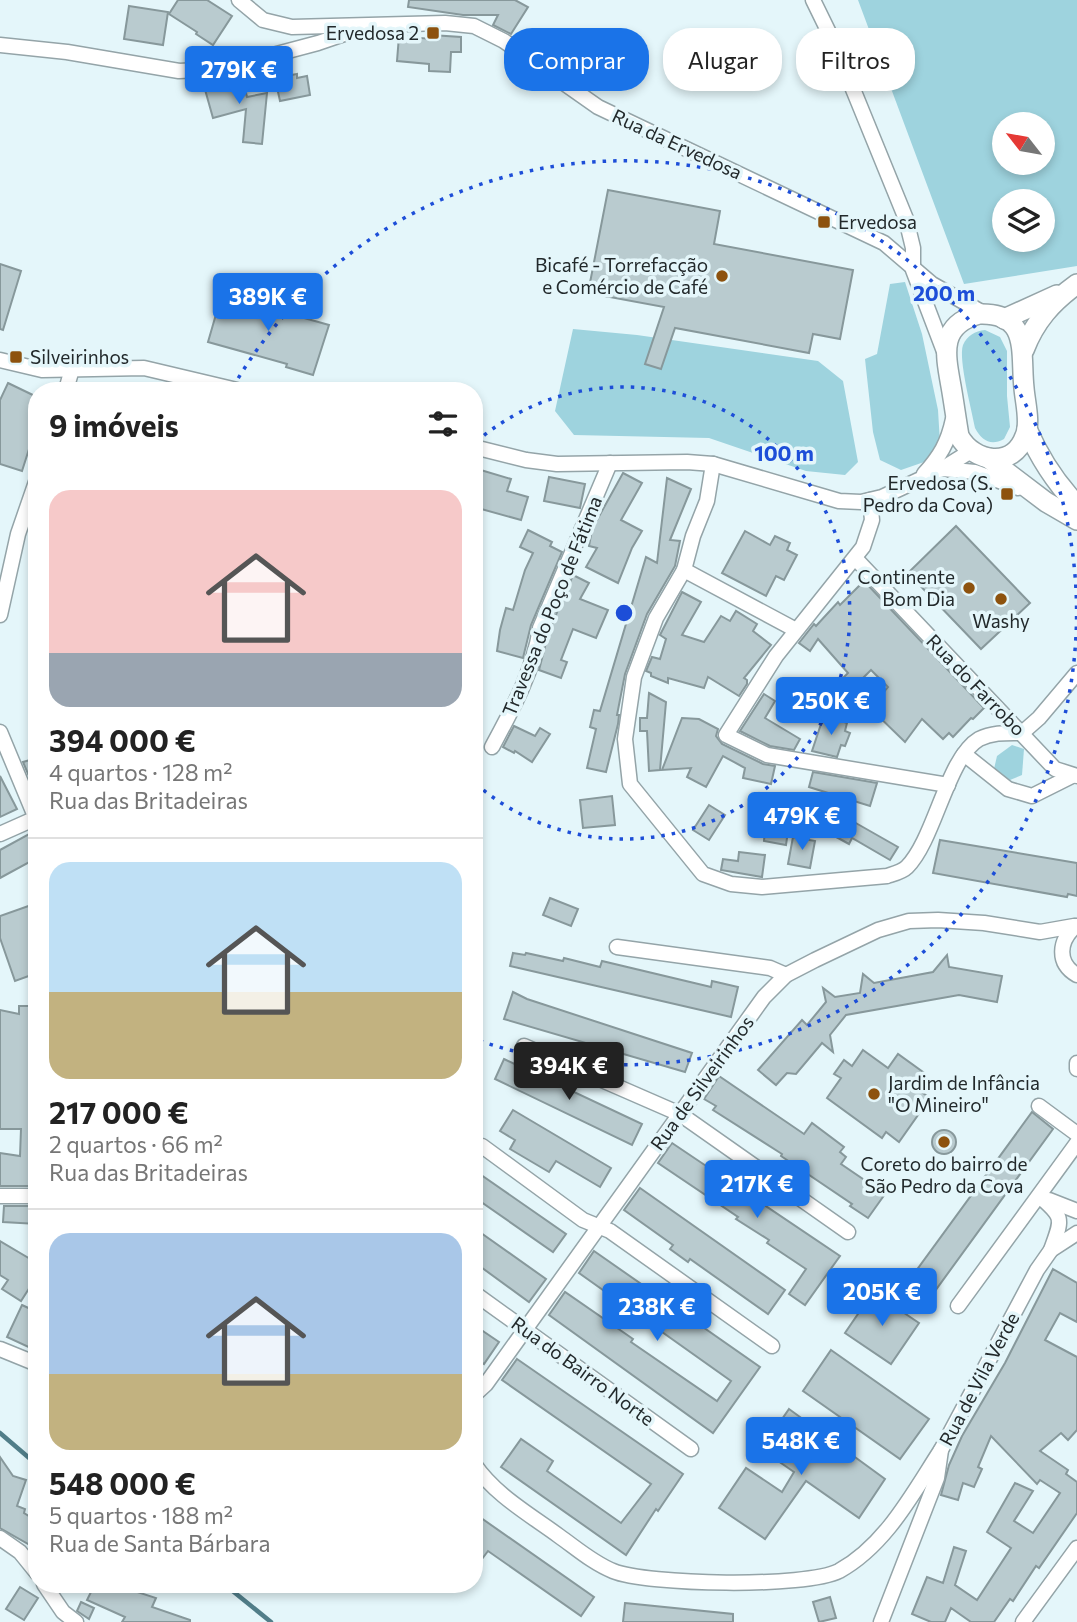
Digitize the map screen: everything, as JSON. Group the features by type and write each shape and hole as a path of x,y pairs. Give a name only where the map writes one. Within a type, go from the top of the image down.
{"main road":[{"path":"1072,287 995,316 971,316 956,326 950,335 945,354 959,436 979,455 1046,502 1077,520"},
{"path":"1024,350 1032,329 1049,307 1072,287"},
{"path":"995,316 1012,325 1020,336 1024,350 1027,429 1056,483 1077,505"},
{"path":"979,455 1008,456 1015,452 1027,429"}],"street":[{"name":"Rua da Ervedosa","path":"239,0 263,20 292,27 445,23 474,26 504,41 598,107 884,243 913,270 961,302 995,316"},
{"path":"813,0 835,45 906,219 913,248 913,270"},
{"path":"0,46 67,52 193,71 220,69 257,60 367,26"},
{"name":"Rua da Ervedosa","path":"913,270 945,354"},
{"path":"0,360 41,370 144,368 203,382"},
{"path":"68,382 72,369"},
{"path":"918,480 941,456 955,411"},
{"path":"483,449 526,460 557,464 713,464 839,501 861,502 979,455"},
{"name":"Travessa do Poço de Fátima","path":"492,747 537,650 540,628 610,464"},
{"path":"713,464 707,500 692,536 684,569 656,618 634,677 625,739 630,784 703,874 731,884 762,887 887,876 905,869 920,848 964,754 977,740 992,734 1022,733 1039,718 1077,673"},
{"path":"942,469 962,469 986,475 1046,502"},
{"path":"870,500 872,520 863,547 796,630 748,697 726,735 767,755 948,785"},
{"path":"0,615 18,534 28,505"},
{"name":"Rua do Farrobo","path":"855,558 1055,769 1074,776"},
{"path":"684,569 796,630"},
{"path":"0,732 28,800"},
{"name":"Rua do Farrobo","path":"964,754 1008,789 1032,796 1074,776"},
{"path":"0,834 28,822"},
{"name":"Rua de Silveirinhos","path":"483,1387 764,997 786,975 878,930 909,921 984,923 1022,930 1055,931 1076,926"},
{"path":"1063,957 1065,937 1076,926"},
{"name":"Rua de Silveirinhos","path":"1022,930 1053,944 1072,972 1077,975"},
{"path":"617,947 770,968 786,975"},
{"path":"524,1046 680,1114 848,1232"},
{"path":"1077,1063 1077,1069"},
{"path":"1039,1107 1077,1134"},
{"path":"958,1306 1077,1143"},
{"path":"483,1147 583,1220 610,1231 772,1346"},
{"path":"0,1196 28,1196"},
{"path":"1040,1196 1077,1211"},
{"path":"1040,1196 1057,1211 1060,1226 1051,1250"},
{"name":"Rua de Vila Verde","path":"881,1622 937,1478 941,1450 1037,1270 1051,1250 1077,1233"},
{"name":"Rua do Bairro Norte","path":"483,1300 691,1449"},
{"path":"0,1349 28,1360"},
{"path":"483,1475 496,1490 611,1570 642,1579 792,1582 819,1578 838,1571 875,1542 894,1522 941,1450"},
{"path":"0,1538 20,1552 28,1562"},
{"path":"1023,1622 1077,1548"},
{"path":"50,1593 63,1612 76,1622"}],"shaded area":[{"path":"858,0 1077,0 1077,266 964,284 892,91 915,91 915,28 868,28"},
{"path":"905,282 922,334 938,410 940,443 927,461 901,470 880,460 873,432 865,359 877,354 890,284"},
{"path":"573,329 637,335 818,361 843,381 858,462 845,475 806,471 709,438 574,435 555,411"},
{"path":"985,330 1000,337 1007,351 1010,427 1004,439 995,442 984,439 975,428 962,361 965,342 972,334"},
{"path":"1012,745 1024,749 1022,775 1010,780 994,769 997,756"}],"building":[{"path":"178,0 207,0 232,16 213,45 169,14"},
{"path":"409,0 515,0 528,7 515,28 504,28 504,30 493,25 498,15 463,15 408,7"},
{"path":"129,6 168,12 163,45 124,39"},
{"path":"431,35 461,37 461,52 451,52 450,72 429,71 429,64 397,61 399,36 431,39"},
{"path":"297,74 297,78 307,76 310,95 280,101 275,78"},
{"path":"242,76 247,97 267,93 262,144 243,142 246,109 213,118 204,86"},
{"name":"Bicafé - Torrefacção e Comércio de Café","path":"608,190 720,211 714,244 853,270 840,339 813,334 809,353 675,328 661,369 645,364 664,307 588,293"},
{"path":"0,264 21,271 3,330 0,329"},
{"path":"232,293 256,299 254,304 329,325 313,375 286,367 287,364 208,342 221,297 230,300"},
{"path":"8,383 28,393 28,452 22,471 0,464 0,400"},
{"path":"483,471 511,479 507,491 528,497 521,520 483,509"},
{"path":"623,473 642,483 621,520 642,531 618,583 586,567 597,548 589,546 592,529"},
{"path":"549,477 585,484 580,508 544,501"},
{"path":"667,478 691,489 670,540 680,541 675,566 647,614 625,674 617,715 618,724 606,772 587,768 596,729 590,727 594,710 600,711 646,557 657,563"},
{"name":"Continente Bom Dia","path":"956,526 1030,603 981,649 908,573"},
{"path":"528,530 552,542 550,546 562,552 531,625 523,658 497,651 506,608 513,610 533,553 520,547"},
{"path":"745,531 770,545 775,536 790,543 787,550 797,555 784,580 776,576 766,596 722,573"},
{"path":"573,575 589,583 580,599 608,610 596,638 573,629 561,660 567,662 561,678 539,670 549,631"},
{"path":"864,581 984,708 953,737 949,733 943,739 922,719 905,742 870,708 888,687 871,670 846,695 836,685 848,673 818,639 810,651 799,643 814,624 816,626 838,602 840,605"},
{"path":"682,592 701,602 682,635 704,642 721,616 730,621 736,611 757,624 753,631 771,645 744,678 747,684 739,696 708,677 704,688 668,678 668,683 646,671 652,657 660,659 666,639 660,635"},
{"path":"649,693 666,702 660,770 649,771 647,731 640,731 640,718 647,718"},
{"path":"764,694 775,701 765,718 800,739 794,750 770,746 740,731"},
{"path":"824,715 847,723 845,731 850,733 845,746 841,745 837,757 812,751"},
{"path":"682,718 699,719 718,729 716,736 722,744 763,764 775,766 771,784 743,778 745,768 723,756 706,787 687,777 691,768 662,770"},
{"path":"514,726 535,736 540,728 550,734 532,762 503,747"},
{"path":"28,761 28,774 23,762"},
{"path":"813,772 877,783 870,806 809,787"},
{"path":"0,776 17,809 0,817"},
{"path":"612,796 615,825 583,828 580,800"},
{"path":"768,799 792,803 786,845 764,841"},
{"path":"709,805 725,815 709,840 693,830"},
{"path":"840,814 898,847 890,860 852,838 849,844 829,833"},
{"path":"28,835 28,863 0,878 0,850"},
{"path":"793,837 815,841 810,868 788,864"},
{"path":"940,840 1077,863 1077,896 1068,894 1067,897 933,873"},
{"path":"739,852 765,855 762,877 721,870 723,859 738,861"},
{"path":"550,898 578,909 571,926 543,915"},
{"path":"28,906 28,976 15,981 0,938 0,916"},
{"path":"513,953 563,961 564,958 600,967 602,961 711,987 712,981 738,987 731,1017 510,966"},
{"path":"947,955 949,967 1002,976 997,1002 959,995 846,1015 830,1035 833,1052 822,1043 796,1074 787,1073 776,1085 758,1070 802,1020 807,1025 826,1002 823,988 835,997 860,993 863,974 874,983 933,972"},
{"path":"513,992 527,999 692,1053 685,1072 504,1019"},
{"path":"19,1006 28,1006 28,1186 0,1186 0,1153 20,1156 21,1129 0,1129 0,1010 19,1014"},
{"path":"863,1050 888,1068 898,1054 923,1072 913,1086 930,1098 899,1142 886,1132 882,1138 827,1098 841,1078 834,1074 844,1060 852,1066"},
{"path":"504,1059 642,1124 632,1145 495,1079"},
{"path":"719,1076 804,1134 812,1123 844,1147 840,1152 846,1157 841,1164 885,1194 868,1218 850,1206 852,1204 781,1156 782,1154 713,1110 716,1106 704,1099"},
{"path":"513,1110 611,1168 600,1187 556,1161 549,1172 510,1149 515,1140 500,1131"},
{"path":"1032,1112 1053,1129 927,1302 905,1286"},
{"name":"Coreto do bairro de São Pedro da Cova","path":"944,1130 953,1133 956,1142 953,1151 944,1154 935,1151 932,1142 935,1133"},
{"path":"672,1143 840,1256 805,1305 789,1294 806,1269 767,1243 769,1240 736,1219 738,1217 658,1163"},
{"path":"483,1176 566,1234 553,1252 483,1203"},
{"path":"640,1188 785,1290 768,1314 690,1259 688,1262 670,1249 673,1245 624,1210"},
{"path":"4,1206 28,1206 28,1223 3,1222"},
{"path":"483,1234 546,1279 529,1302 483,1269"},
{"path":"0,1241 28,1258 28,1290 21,1301 2,1289 8,1280 0,1275"},
{"path":"594,1251 760,1367 713,1433 549,1315 565,1292 633,1339 631,1342 717,1401 731,1381 579,1273"},
{"path":"1053,1269 1077,1283 1077,1322 1060,1313 1045,1340 1077,1357 1077,1430 1068,1440 1061,1433 1040,1451 1068,1470 1066,1474 1077,1482 1077,1513 1039,1568 1036,1566 1013,1601 1010,1599 994,1622 971,1622 951,1608 945,1622 931,1622 912,1614 927,1577 943,1583 954,1547 966,1551 955,1585 977,1600 1011,1548 987,1532 1015,1483 1033,1491 1014,1521 1033,1533 1060,1493 1040,1480 1037,1484 991,1436 978,1467 982,1469 974,1487 963,1483 958,1500 941,1495 949,1465 962,1436 1005,1363"},
{"path":"873,1292 919,1323 891,1364 845,1333"},
{"path":"22,1305 28,1308 28,1347 7,1337"},
{"path":"483,1331 499,1342 483,1363"},
{"path":"831,1350 929,1419 900,1459 803,1391"},
{"path":"517,1359 683,1474 626,1555 501,1467 521,1439 553,1461 547,1471 621,1523 651,1484 502,1380"},
{"path":"789,1409 885,1479 859,1518 806,1481 765,1539 719,1508 746,1468 782,1492 794,1472 768,1454 772,1449 765,1444"},
{"path":"0,1457 13,1476 26,1480 17,1506 25,1509 24,1513 28,1515 28,1544 0,1528"},
{"path":"483,1519 594,1597 581,1616 488,1551 483,1558"},
{"path":"20,1587 38,1598 24,1620 6,1609"},
{"path":"90,1593 140,1593 156,1598 152,1607 190,1622 122,1622 125,1617 87,1600"},
{"path":"830,1597 836,1618 819,1622 813,1602"},
{"path":"81,1602 94,1608 89,1619 77,1611"},
{"path":"625,1603 733,1614 733,1622 623,1622"}],"waterway":[{"path":"0,1433 28,1457"},
{"path":"235,1593 271,1622"}],"place":[{"name":"Ervedosa 2","path":"433,33"},
{"name":"Ervedosa","path":"824,222"},
{"name":"Bicafé - Torrefacção e Comércio de Café","path":"722,276"},
{"name":"Silveirinhos","path":"16,357"},
{"name":"Ervedosa (S. Pedro da Cova)","path":"1007,494"},
{"name":"Continente Bom Dia","path":"969,588"},
{"name":"Washy","path":"1001,599"},
{"name":"Jardim de Infância \"O Mineiro\"","path":"874,1094"},
{"name":"Coreto do bairro de São Pedro da Cova","path":"944,1142"}]}
